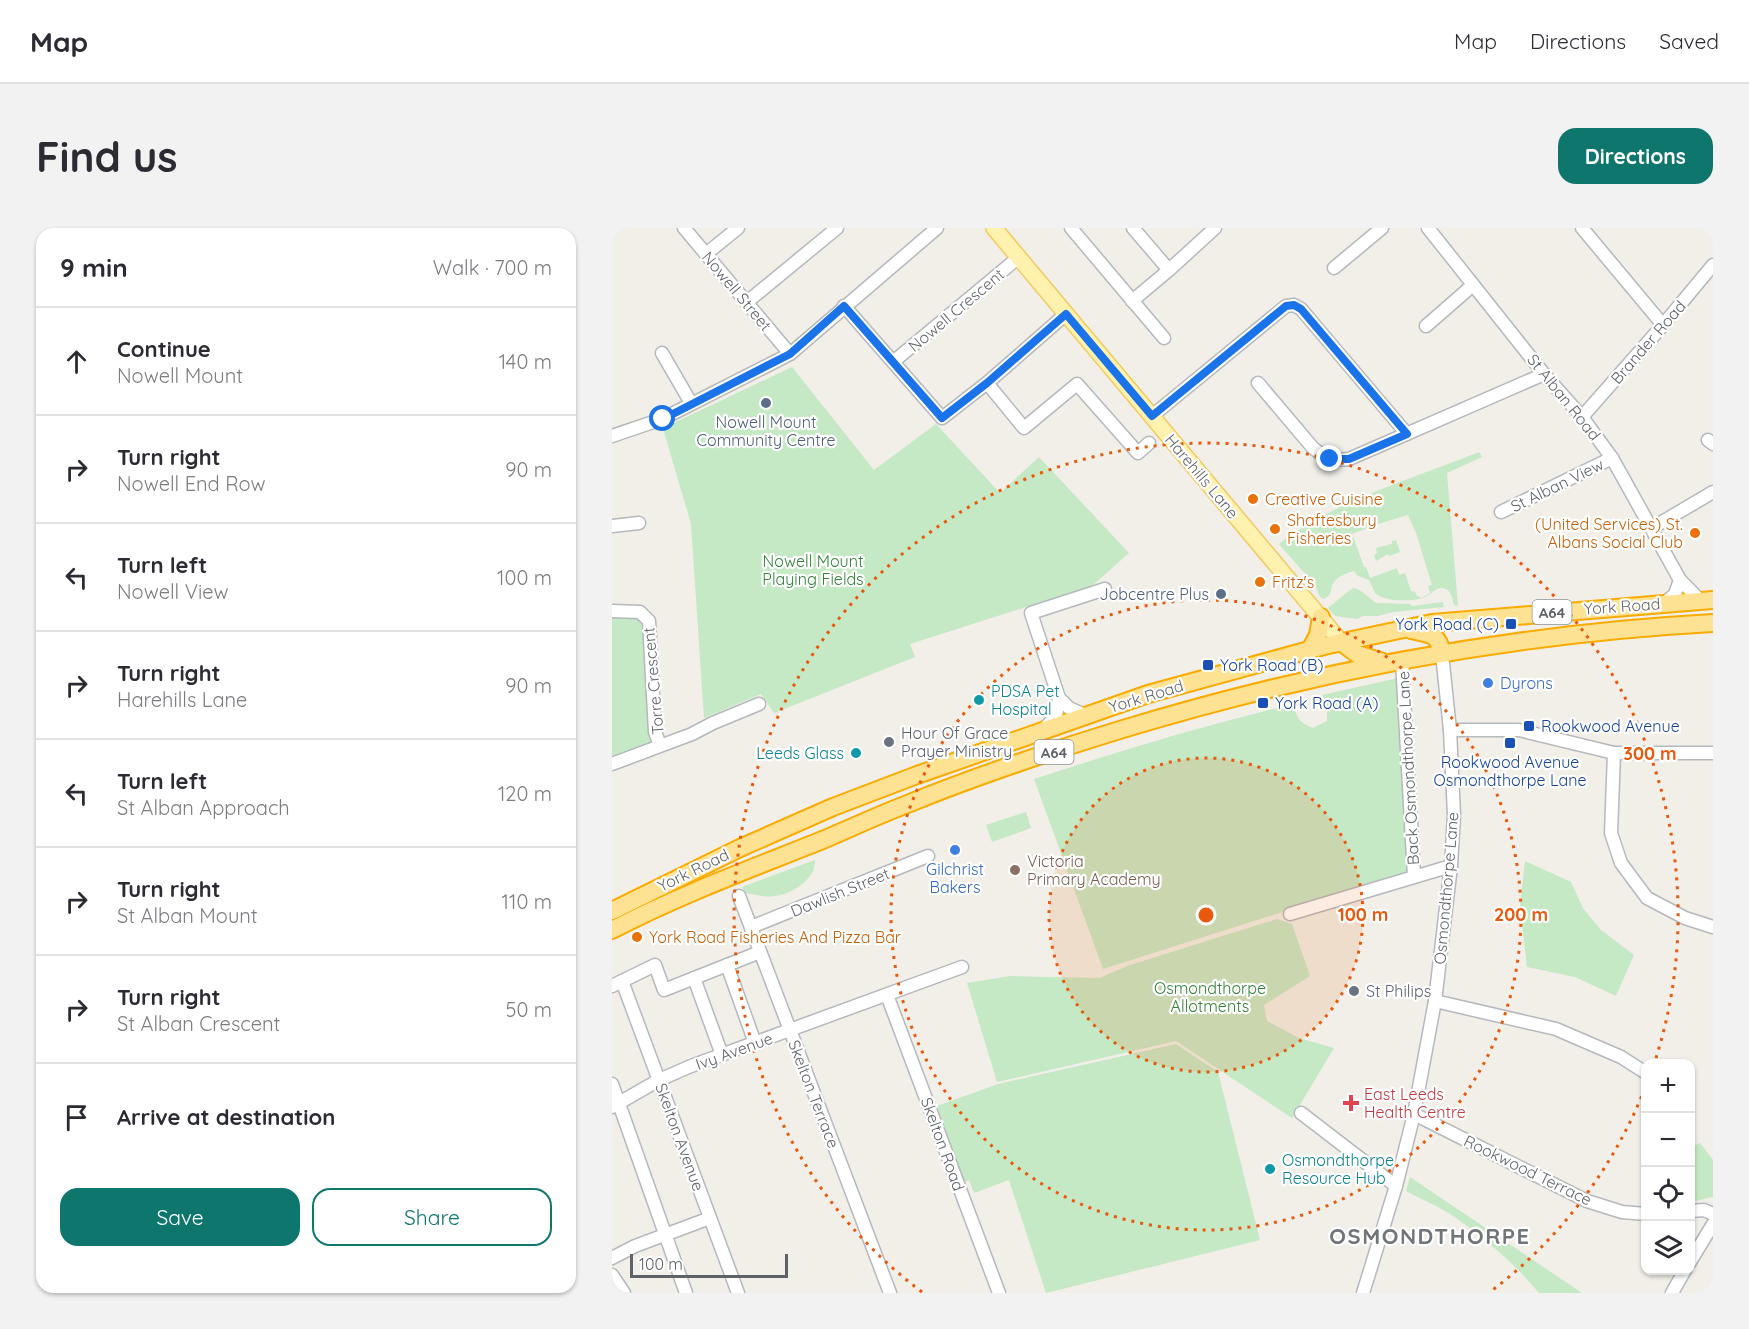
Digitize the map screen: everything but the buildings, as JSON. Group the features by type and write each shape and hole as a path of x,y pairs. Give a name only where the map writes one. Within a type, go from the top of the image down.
{"highway":[{"name":"York Road","path":"614,924 740,848 833,807 1148,694 1341,642 1404,629 1452,621 1707,600"},
{"path":"1310,650 1317,635 1320,617"},
{"name":"York Road","path":"614,924 912,802 1121,730 1228,699 1394,662 1442,654 1650,626 1713,623"},
{"path":"1404,629 1432,634 1441,643 1442,654"},
{"path":"1341,642 1357,654 1394,662"}],"main road":[{"name":"Harehills Lane","path":"1002,231 1019,258 1341,642"}],"street":[{"name":"Nowell Street","path":"684,228 790,354"},
{"path":"706,254 738,228"},
{"path":"747,302 837,228"},
{"path":"612,436 663,419 790,354 937,228"},
{"path":"1071,228 1164,338"},
{"path":"1133,228 1169,270"},
{"path":"1132,301 1215,228"},
{"path":"1334,268 1382,228"},
{"name":"St Alban Road","path":"1428,228 1544,374 1582,417 1612,458 1680,580 1707,600"},
{"path":"1582,228 1663,326"},
{"name":"Nowell Crescent","path":"892,362 1019,258"},
{"name":"Brander Road","path":"1582,417 1663,326 1713,265"},
{"path":"1426,326 1473,285"},
{"path":"1152,416 1286,306 1294,305 1301,309 1407,434"},
{"path":"844,306 942,418 987,383 1066,314"},
{"path":"662,353 691,403"},
{"path":"1258,383 1313,448 1330,459 1349,459 1544,374"},
{"path":"987,383 1024,428 1077,384 1138,453 1149,443"},
{"name":"St Alban View","path":"1501,512 1612,458"},
{"path":"1652,528 1713,492"},
{"path":"612,526 639,523"},
{"path":"1665,603 1675,594 1680,580"},
{"path":"1085,715 1069,708 1059,698 1031,613 1105,589"},
{"name":"Torre Crescent","path":"612,611 640,612 649,621 655,732 660,745"},
{"name":"Osmondthorpe Lane","path":"1363,1293 1396,1186 1414,1114 1435,1001 1451,866 1454,815 1450,730 1442,654"},
{"name":"Back Osmondthorpe Lane","path":"1394,662 1414,876"},
{"path":"1042,731 1056,716 1059,698"},
{"path":"612,764 692,734 759,704"},
{"path":"1450,730 1518,730 1614,753 1713,753"},
{"path":"1614,753 1611,833 1622,863 1647,898 1685,918 1713,927"},
{"name":"Dawlish Street","path":"751,927 928,856"},
{"path":"1290,915 1451,866"},
{"name":"Skelton Terrace","path":"739,896 890,1293"},
{"path":"617,983 655,965 664,990 760,952"},
{"path":"727,965 755,1043"},
{"name":"Ivy Avenue","path":"616,1105 659,1080 962,967"},
{"path":"694,978 722,1055"},
{"name":"Skelton Avenue","path":"617,983 659,1080 738,1293"},
{"name":"Skelton Road","path":"887,995 999,1293"},
{"path":"1435,1001 1556,1029 1621,1057 1641,1070"},
{"path":"612,1084 616,1105 686,1293"},
{"path":"1301,1113 1396,1186"},
{"name":"Rookwood Terrace","path":"1414,1114 1587,1201 1622,1212 1641,1214"},
{"path":"1695,1211 1704,1210 1713,1214"},
{"path":"612,1258 710,1218"},
{"path":"1695,1254 1713,1224"},
{"path":"612,1275 624,1293"},
{"path":"1672,1293 1682,1275"}],"green space":[{"name":"Nowell Mount Playing Fields","path":"792,367 874,470 936,424 1000,493 1039,457 1129,553 1092,586 910,644 915,657 774,713 761,694 704,718 691,524 663,428"},
{"path":"1479,452 1482,457 1447,473 1458,606 1454,605 1452,596 1443,588 1425,597 1414,600 1379,596 1375,593 1369,580 1358,576 1354,571 1338,578 1329,595 1324,599 1320,597 1315,585 1279,544 1301,529 1349,503","holes":["1408,515 1432,585 1428,586 1430,593 1421,598 1411,591 1405,573 1399,575 1397,568 1370,578 1352,534"]},
{"path":"1396,540 1400,552 1389,556 1388,554 1376,561 1374,555 1377,553 1376,548 1392,544 1392,541"},
{"path":"1354,588 1376,603 1410,604 1412,606 1443,602 1444,607 1363,616 1357,619 1335,616 1328,608"},
{"path":"612,611 644,615 660,745 612,764"},
{"path":"1398,678 1408,872 1103,969 1034,779 1163,739 1294,704 1299,719 1313,728 1327,721 1327,706 1322,695"},
{"path":"1026,812 1031,828 992,842 986,825"},
{"path":"815,860 812,873 807,879 795,889 782,895 764,896 745,893 742,887"},
{"path":"1525,861 1571,882 1583,908 1601,930 1634,955 1616,996 1575,977 1527,967 1520,906"},
{"name":"Osmondthorpe Allotments","path":"1277,919 1292,924 1310,976 1264,1005 1267,1021 1299,1038 1334,1048 1292,1118 1176,1041 997,1082 967,983 1010,976 1099,978 1130,965"},
{"path":"1176,1044 1218,1072 1260,1240 1046,1293 1009,1180 974,1193 969,1180 964,1182 937,1106 998,1084"},
{"path":"1700,1143 1713,1160 1713,1197 1695,1201 1695,1167 1695,1145"},
{"path":"1410,1177 1582,1293 1539,1293 1511,1263 1478,1235 1450,1214 1406,1191"}],"place":[{"name":"Nowell Mount Community Centre","path":"766,403"},
{"name":"Creative Cuisine","path":"1253,499"},
{"name":"Shaftesbury Fisheries","path":"1275,529"},
{"name":"(United Services) St. Albans Social Club","path":"1695,533"},
{"name":"Fritz's","path":"1260,582"},
{"name":"Jobcentre Plus","path":"1221,594"},
{"name":"York Road (C)","path":"1511,624"},
{"name":"York Road (B)","path":"1208,665"},
{"name":"Dyrons","path":"1488,683"},
{"name":"PDSA Pet Hospital","path":"979,700"},
{"name":"York Road (A)","path":"1263,703"},
{"name":"Rookwood Avenue","path":"1529,726"},
{"name":"Hour Of Grace Prayer Ministry","path":"889,742"},
{"name":"Rookwood Avenue Osmondthorpe Lane","path":"1510,743"},
{"name":"Leeds Glass","path":"856,753"},
{"name":"Gilchrist Bakers","path":"955,850"},
{"name":"Victoria Primary Academy","path":"1015,870"},
{"name":"York Road Fisheries And Pizza Bar","path":"637,937"},
{"name":"St Philips","path":"1354,991"},
{"name":"East Leeds Health Centre","path":"1351,1103"},
{"name":"Osmondthorpe Resource Hub","path":"1270,1169"}],"district":[{"name":"OSMONDTHORPE","path":"1430,1236"}],"route":[{"path":"663,419 790,354 844,306 942,418 987,383 1066,314 1152,416 1286,306 1294,305 1301,309 1407,434 1349,459 1330,459"}]}
